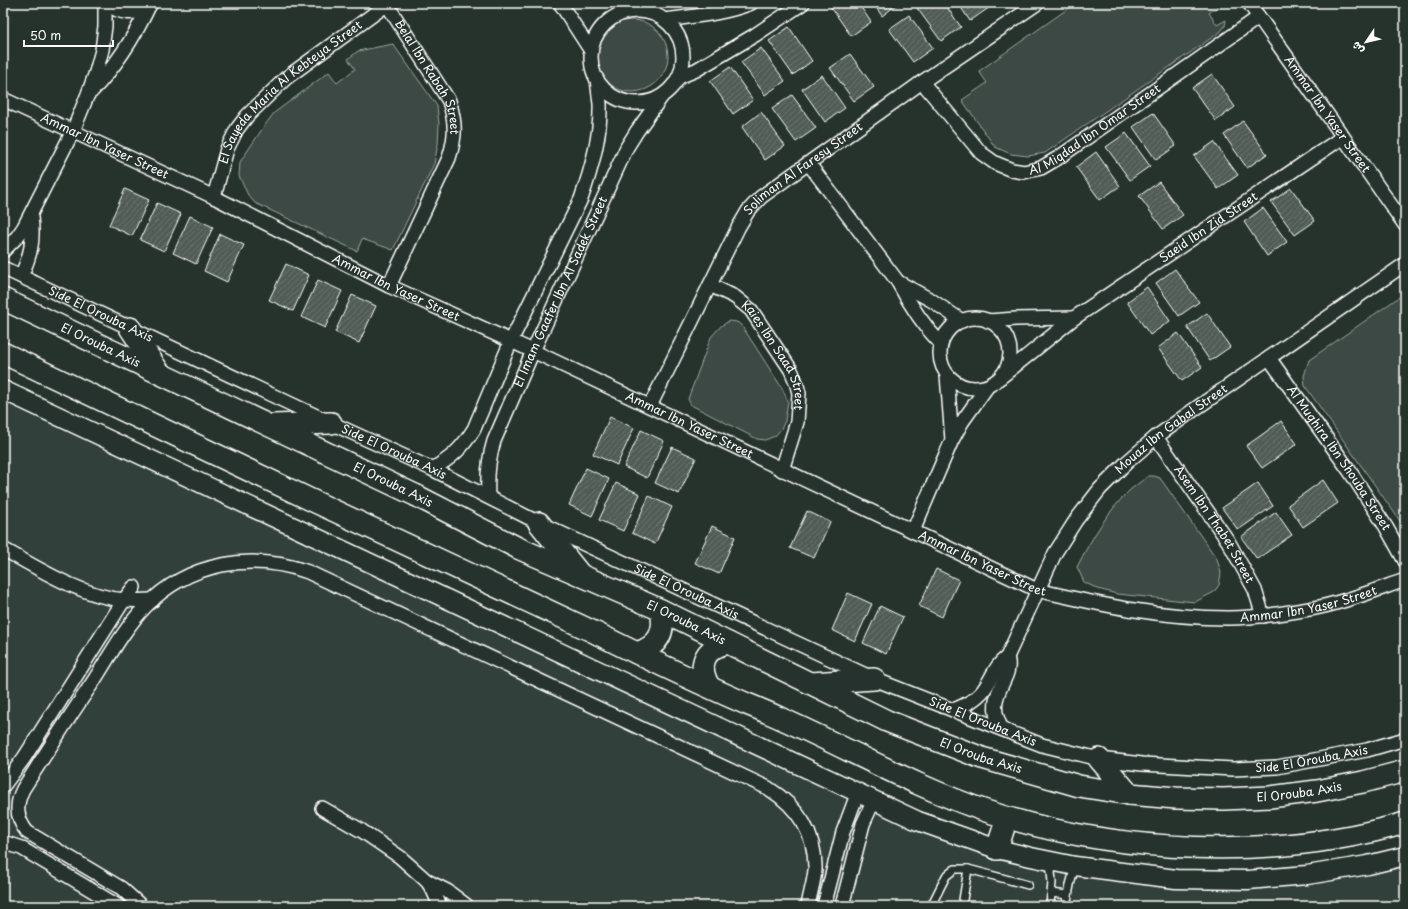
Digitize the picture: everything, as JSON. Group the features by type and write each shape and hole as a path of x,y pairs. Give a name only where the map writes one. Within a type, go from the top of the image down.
{"main road":[{"name":"El Orouba Axis","path":"3,299 415,495 518,548 661,610 887,721 982,758 1079,786 1129,794 1176,798 1223,799 1270,797 1317,791 1405,772"},
{"path":"130,328 160,373"},
{"path":"3,353 637,653 789,722 932,790 984,811 1038,827 1094,837 1186,847 1281,846 1328,840 1404,824"},
{"path":"270,425 332,423"},
{"path":"539,523 582,576"},
{"path":"637,653 647,650 656,642 662,633 664,621 661,610"},
{"path":"709,686 704,678 703,668 705,658 711,650 719,645 728,643"},
{"path":"811,683 874,679"},
{"path":"1099,759 1129,794"},
{"path":"997,848 1007,818"}],"street":[{"path":"3,251 16,237 30,217 73,131 96,72 102,50 105,26 105,3 119,11 126,13 142,10 150,5"},
{"path":"560,3 591,51"},
{"path":"626,3 640,10 651,12 665,20 673,27 679,36 684,56 683,67 679,77 672,88 662,96 645,102 626,102 614,97 604,89 597,79 592,65 591,51 595,37 603,26 614,17 626,12 640,10"},
{"path":"665,20 720,12 751,3"},
{"path":"679,77 696,70 755,35 803,3"},
{"name":"Soliman Al Faresy Street","path":"650,406 738,228 748,211 761,198 922,82 1038,3"},
{"name":"Ammar Ibn Yaser Street","path":"1249,3 1405,225"},
{"name":"El Sayeda Maria Al Kebteya Street","path":"214,197 228,149 237,129 247,116 286,78 387,4"},
{"name":"Belal Ibn Rabah Street","path":"387,4 449,101 454,115 455,130 454,144 449,158 390,286"},
{"path":"88,94 103,79 121,56 140,26 150,5"},
{"name":"Al Miqdad Ibn Omar Street","path":"922,82 980,153 995,164 1012,170 1024,172 1041,168 1058,158 1259,17"},
{"name":"El Imam Gaafer Ibn Al Sadek Street","path":"432,469 444,463 456,454 474,429 511,342 581,199 595,154 600,105 597,79"},
{"name":"El Imam Gaafer Ibn Al Sadek Street","path":"488,497 488,471 494,441 533,351 627,147 637,130 662,96"},
{"name":"Ammar Ibn Yaser Street","path":"3,99 214,197 390,286 533,351 1037,590 1114,608 1190,617 1229,618 1263,616 1317,607 1405,580"},
{"name":"Saeid Ibn Zid Street","path":"1001,377 1074,318 1344,137"},
{"path":"809,164 898,282 917,315 941,344"},
{"path":"21,276 28,262 31,248 33,232 30,217"},
{"name":"Mouaz Ibn Gabal Street","path":"953,710 971,701 982,691 996,668 1007,657 1055,553 1076,520 1100,489 1126,463 1156,437 1195,409 1405,264"},
{"name":"Side El Orouba Axis","path":"3,268 432,469 539,523 874,679 1042,745 1099,759 1142,764 1233,769 1277,767 1367,750 1405,739"},
{"path":"898,282 931,300 962,321"},
{"name":"Kaies Ibn Saad Street","path":"710,285 735,298 751,310 791,370 796,382 799,393 797,422 782,470"},
{"path":"970,318 979,318 988,321 1003,332 1008,341 1010,360 1001,377 995,383 978,389 965,387 953,381 947,375 942,366 940,355 941,344 945,334 952,326 962,321 970,318"},
{"path":"988,321 1074,318"},
{"name":"Al Mughira Ibn Shouba Street","path":"1269,358 1353,476 1405,561"},
{"path":"947,375 952,440"},
{"path":"913,531 952,440 962,422 987,387"},
{"path":"3,390 918,821 997,848 1075,866 1176,879 1248,880 1306,875 1368,865 1405,856"},
{"name":"Asem Ibn Thabet Street","path":"1156,437 1228,541 1255,590 1263,616"},
{"path":"3,549 67,583 91,592 124,600 153,600"},
{"path":"141,906 121,888 27,832 20,820 17,806 18,797 122,637 136,618 153,600 171,586 185,578 214,566 246,562 267,562 293,567 308,572 768,788 779,795 797,812 804,822 812,846 815,870 808,906"},
{"path":"3,786 24,758 134,586"},
{"name":"Mouaz Ibn Gabal Street","path":"1002,729 997,718 995,704 996,696 1008,670 1007,657"},
{"path":"824,906 847,820 866,796"},
{"path":"842,906 864,824 866,796"},
{"path":"322,808 342,819 400,857 426,881 433,890 440,906"},
{"path":"847,820 853,825 858,844"},
{"path":"3,842 21,848 118,906"},
{"path":"426,881 447,891 466,906"}],"lane":[{"path":"1050,861 1050,906"},
{"path":"1066,906 1075,866"},
{"path":"931,906 944,880 950,872 955,869 968,869 1028,885"},
{"path":"962,906 968,869"},
{"path":"1051,893 1068,895"}],"shaded area":[{"path":"1076,3 1218,3 1220,5 1209,13 1217,25 1226,20 1225,26 1220,32 1045,153 1028,156 1011,154 995,147 962,100 987,83 979,71"},
{"path":"632,20 652,26 662,36 668,56 662,76 652,86 632,92 612,86 602,76 596,56 602,36 612,26"},
{"path":"393,44 437,106 439,124 438,144 434,164 393,250 362,239 357,251 255,203 248,195 239,176 240,162 274,113 329,72 337,83 355,69 348,59 358,51"},
{"path":"1405,293 1405,528 1305,386 1304,376 1309,360"},
{"path":"729,321 737,322 742,326 782,388 788,401 785,421 781,429 775,436 765,440 757,439 691,405 688,399 711,337 721,326"},
{"path":"3,399 498,636 911,824 1137,880 1405,860 1405,906 3,906"},
{"path":"1148,476 1160,478 1217,559 1221,573 1219,585 1214,592 1195,602 1117,594 1098,589 1084,582 1077,567 1094,536 1114,507 1130,490"}],"building":[{"path":"828,3 858,3 871,22 851,36"},
{"path":"873,3 899,3 882,16"},
{"path":"924,3 944,3 961,27 941,41 917,8"},
{"path":"958,3 988,3 990,7 970,21"},
{"path":"909,15 933,48 913,62 889,29"},
{"path":"789,27 812,61 793,75 769,41"},
{"path":"761,48 785,81 765,95 741,62"},
{"path":"850,54 874,87 854,101 830,68"},
{"path":"730,67 753,100 733,114 710,81"},
{"path":"1212,74 1235,107 1216,121 1192,88"},
{"path":"822,75 845,108 825,122 802,89"},
{"path":"792,95 816,128 796,142 772,109"},
{"path":"761,112 785,146 765,160 742,127"},
{"path":"1153,113 1176,146 1156,160 1133,127"},
{"path":"1243,121 1267,154 1247,168 1224,135"},
{"path":"1126,133 1150,166 1130,180 1106,147"},
{"path":"1214,142 1238,175 1218,189 1194,156"},
{"path":"1096,152 1120,186 1100,200 1076,167"},
{"path":"1159,182 1183,215 1163,229 1139,196"},
{"path":"1291,188 1315,221 1295,235 1271,202"},
{"path":"125,189 149,200 132,236 109,225"},
{"path":"157,203 181,214 164,251 140,240"},
{"path":"1263,208 1287,242 1267,256 1244,222"},
{"path":"190,216 213,227 196,264 173,253"},
{"path":"220,234 244,245 227,282 204,271"},
{"path":"286,264 309,275 293,311 269,300"},
{"path":"1175,269 1199,302 1179,316 1156,283"},
{"path":"318,280 342,291 325,328 301,317"},
{"path":"1147,287 1170,321 1150,335 1127,302"},
{"path":"352,295 376,306 359,343 335,332"},
{"path":"1207,313 1230,347 1210,361 1187,327"},
{"path":"1178,333 1202,367 1182,381 1158,348"},
{"path":"610,417 634,428 617,465 593,454"},
{"path":"1281,421 1297,444 1262,468 1246,446"},
{"path":"641,430 664,441 647,478 624,467"},
{"path":"672,447 696,458 679,494 655,483"},
{"path":"586,468 609,479 592,516 569,505"},
{"path":"1323,480 1338,503 1303,527 1288,505"},
{"path":"616,483 640,494 623,531 599,520"},
{"path":"1258,483 1273,506 1238,530 1222,508"},
{"path":"649,496 672,507 655,544 632,533"},
{"path":"807,511 830,522 814,558 790,548"},
{"path":"1276,512 1292,535 1257,559 1241,537"},
{"path":"712,526 735,537 719,574 695,563"},
{"path":"936,569 959,580 942,617 919,606"},
{"path":"848,593 872,604 855,641 832,630"},
{"path":"880,606 903,617 886,654 863,643"}]}
